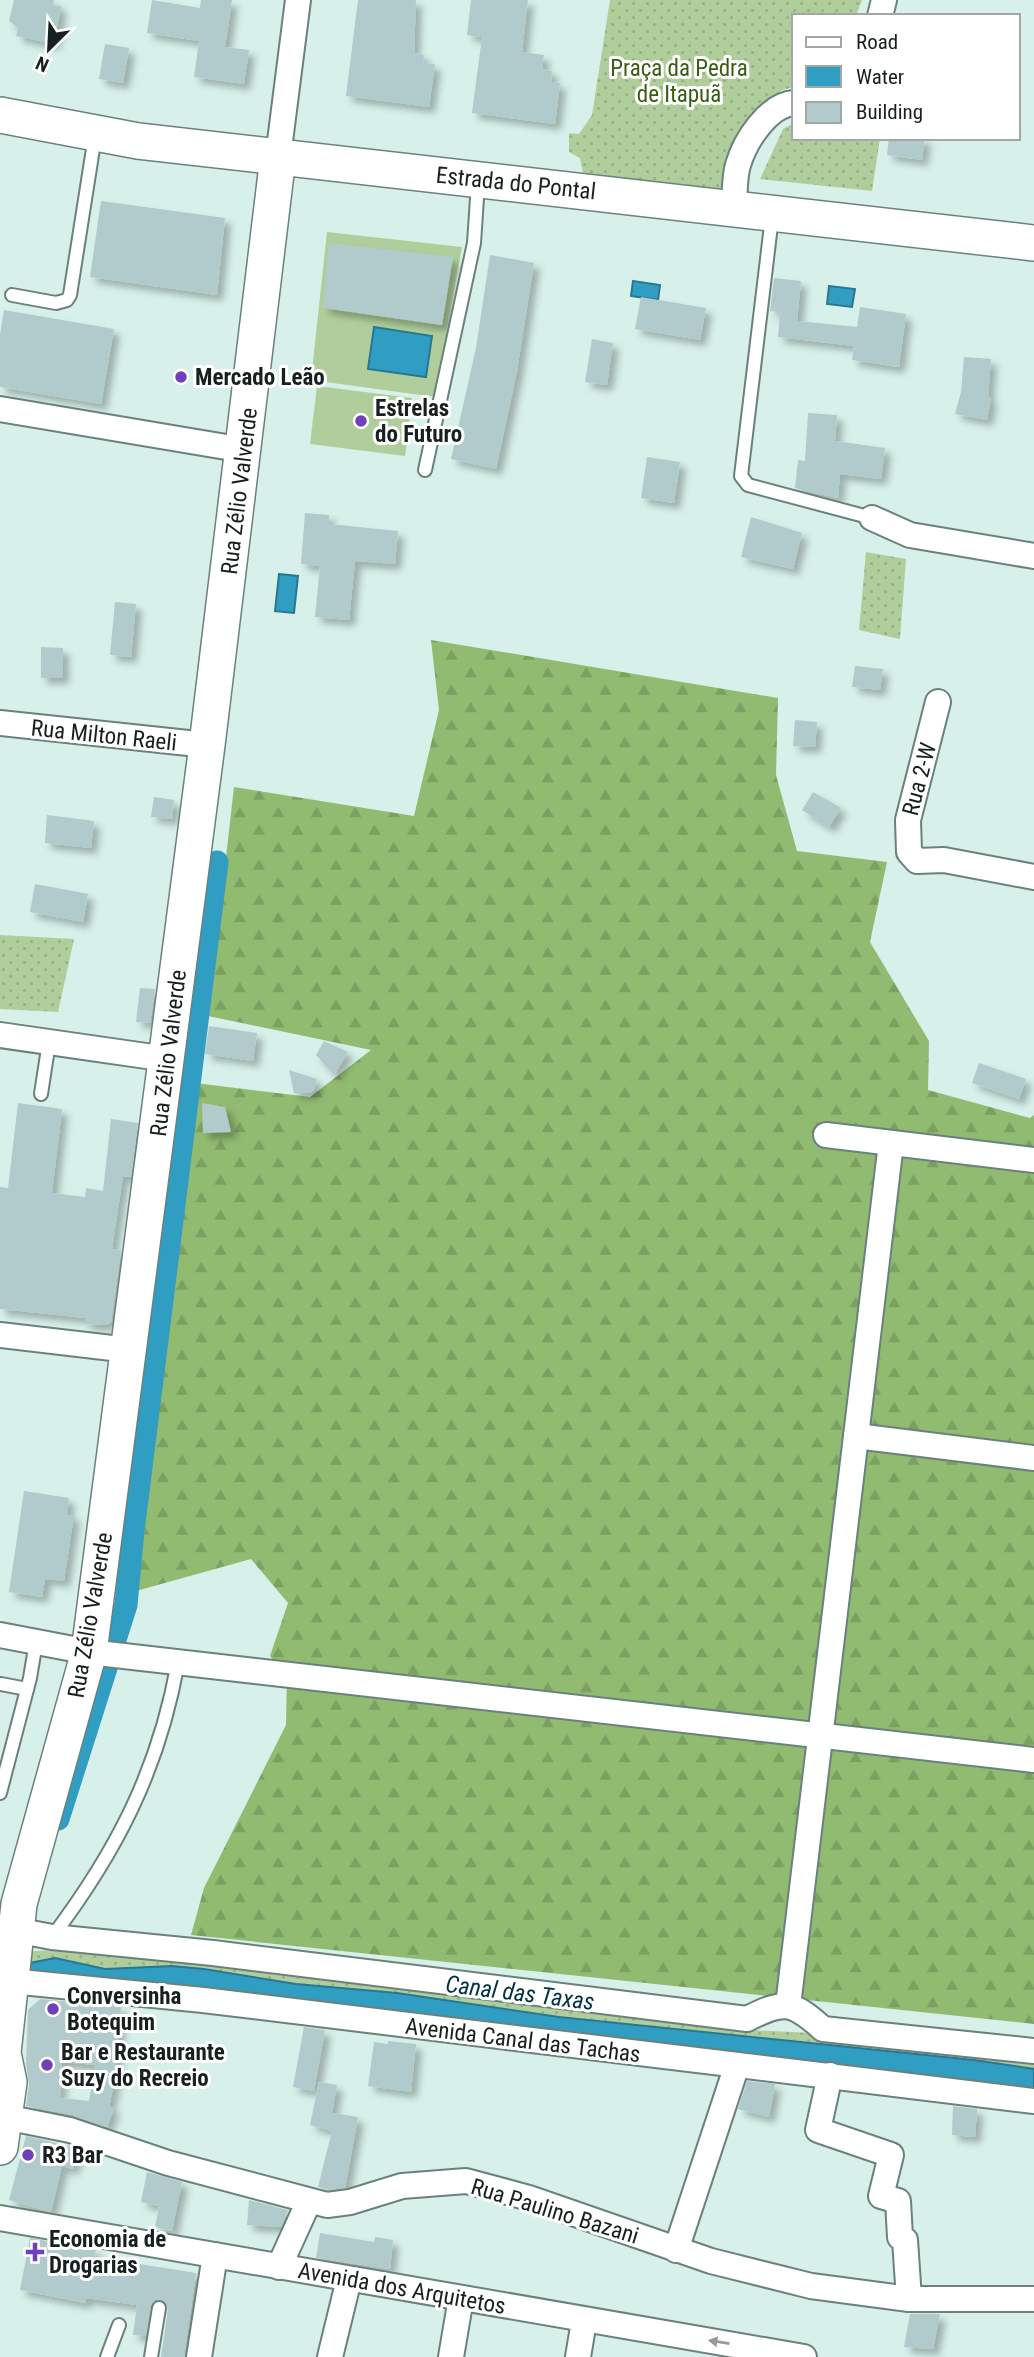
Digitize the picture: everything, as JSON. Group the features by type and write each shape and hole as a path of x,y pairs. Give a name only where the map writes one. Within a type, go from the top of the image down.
{"street":[{"path":"278,157 298,0"},
{"path":"734,208 737,166 745,149 765,119 786,103 792,103"},
{"name":"Estrada do Pontal","path":"0,115 95,135 1034,243"},
{"name":"Rua Zélio Valverde","path":"2,2127 9,2082 1,2055 9,1956 24,1881 89,1652 207,746 278,157"},
{"path":"0,409 244,450"},
{"path":"872,518 910,535 1034,556"},
{"name":"Rua 2-W","path":"938,702 908,820 909,852 917,861 944,860 1034,877"},
{"name":"Rua Milton Raeli","path":"0,723 207,746"},
{"path":"0,1035 167,1059"},
{"path":"826,1135 1034,1160"},
{"path":"788,2006 891,1143"},
{"path":"0,1335 129,1350"},
{"path":"856,1436 1034,1458"},
{"path":"0,1635 89,1652 1034,1760"},
{"path":"9,1956 52,1937 213,1953 747,2019 775,2004 799,2007 823,2029 1034,2051"},
{"name":"Avenida Canal das Tachas","path":"9,1956 203,2000 1034,2101"},
{"path":"676,2250 737,2065"},
{"path":"830,2075 818,2130 891,2155 881,2196 898,2201 900,2237 905,2240 909,2299"},
{"name":"Rua Paulino Bazani","path":"2,2127 70,2130 168,2163 309,2201 338,2205 402,2186 466,2181 529,2198 676,2250 811,2286 909,2299 1034,2300"},
{"path":"279,2267 309,2201"},
{"name":"Avenida dos Arquitetos","path":"0,2218 792,2356"},
{"path":"199,2357 215,2255"},
{"path":"330,2357 349,2279"},
{"path":"451,2357 461,2298"},
{"path":"578,2357 584,2321"}],"lane":[{"path":"12,295 56,303 67,300 70,295 95,135"},
{"path":"425,470 474,243 478,179"},
{"path":"772,213 741,476 748,485 872,518"},
{"path":"41,1094 49,1042"},
{"path":"0,1793 27,1689 36,1642"},
{"path":"52,1937 110,1855 134,1807 162,1733 178,1662"},
{"path":"1,1684 27,1689"},
{"path":"151,2357 159,2308"},
{"path":"107,2357 119,2325"}],"green space":[{"name":"Praça da Pedra de Itapuã","path":"610,0 862,0 857,14 792,14 792,88 782,90 765,105 726,198 584,178 580,158 569,152 569,133 579,134 592,115"},
{"path":"792,124 792,140 880,140 872,191 760,179 783,129"},
{"path":"327,232 462,247 435,397 311,380"},
{"name":"Estrelas do Futuro","path":"317,386 412,398 405,456 310,444"},
{"path":"866,552 906,559 900,639 859,630"},
{"path":"431,640 778,698 776,775 797,851 887,862 870,942 929,1041 928,1090 1030,1118 1034,1115 1034,2024 191,1935 204,1888 286,1725 287,1676 270,1656 288,1603 251,1559 136,1591 195,1083 310,1097 371,1050 189,1012 208,856 226,857 234,787 414,816 439,710"},
{"path":"0,935 74,939 58,1012 0,1009"},
{"path":"57,1950 384,1982 422,1992 462,1992 531,2005 749,2030 812,2033 1034,2056 1034,2069 974,2060 559,2017 397,1993 296,1984 204,1969 172,1966 105,1969 55,1958 30,1963 28,1959 32,1951"}],"water":[{"path":"633,281 660,285 658,300 631,296"},
{"path":"829,286 855,289 852,307 827,304"},
{"path":"374,327 432,336 426,377 368,369"},
{"path":"279,574 298,576 294,613 275,611"},
{"path":"55,1958 105,1969 172,1966 204,1969 296,1984 397,1993 559,2017 974,2060 1034,2069 1034,2090 23,1975 30,1963"}],"building":[{"path":"14,0 54,0 53,5 61,6 54,44 16,36 18,28 9,21"},
{"path":"152,0 200,8 201,0 232,0 225,47 249,50 244,84 194,77 199,41 147,33"},
{"path":"358,0 416,0 414,53 424,55 423,63 435,64 429,107 346,96"},
{"path":"471,0 528,0 522,52 544,55 542,69 552,71 551,82 560,83 555,124 472,113 482,37 467,35"},
{"path":"105,44 129,48 123,83 99,79"},
{"path":"889,140 925,140 922,160 887,155"},
{"path":"101,201 225,218 217,295 90,277"},
{"path":"329,243 453,257 442,325 323,308"},
{"path":"490,255 534,263 517,371 496,469 451,459 476,348"},
{"path":"774,278 801,281 797,321 857,327 860,307 906,314 899,367 852,360 854,346 778,337 780,312 770,311"},
{"path":"641,297 706,308 700,340 635,329"},
{"path":"4,310 114,329 101,404 0,387 0,335"},
{"path":"592,339 613,343 607,385 585,382"},
{"path":"964,357 991,359 988,397 991,398 987,420 955,414 961,392"},
{"path":"808,413 837,415 835,441 885,448 881,479 840,474 838,498 795,488 798,460 805,461"},
{"path":"647,457 680,462 674,503 641,498"},
{"path":"305,513 329,515 329,524 398,531 395,564 355,561 349,620 315,617 320,566 301,564"},
{"path":"751,517 802,533 793,569 741,557"},
{"path":"115,602 136,604 131,657 110,655"},
{"path":"41,647 63,648 63,678 41,678"},
{"path":"855,666 883,669 880,690 852,687"},
{"path":"795,720 817,722 815,747 793,746"},
{"path":"813,792 841,808 829,827 802,810"},
{"path":"154,797 174,800 172,819 151,817"},
{"path":"47,815 94,821 91,848 45,843"},
{"path":"35,884 88,894 83,922 30,912"},
{"path":"140,988 155,989 150,1023 136,1022"},
{"path":"209,1026 257,1033 253,1061 205,1054"},
{"path":"324,1041 348,1052 334,1075 316,1055"},
{"path":"979,1063 1026,1079 1019,1099 972,1083"},
{"path":"289,1070 317,1079 314,1090 310,1093 294,1093"},
{"path":"18,1103 62,1109 52,1193 85,1197 86,1188 103,1191 111,1119 138,1123 131,1177 123,1176 112,1249 121,1250 111,1322 106,1325 85,1324 86,1318 0,1309 0,1187 8,1188"},
{"path":"202,1103 225,1107 231,1132 203,1133"},
{"path":"24,1491 69,1498 67,1515 74,1515 64,1581 45,1579 42,1597 9,1592"},
{"path":"40,1999 121,2007 115,2079 109,2107 114,2108 107,2127 73,2115 26,2106 29,2084 26,2063 28,2010","holes":["62,2062 96,2065 89,2101 60,2098"]},
{"path":"304,2027 325,2030 314,2091 293,2087"},
{"path":"388,2041 416,2044 411,2092 368,2086 374,2042 388,2044"},
{"path":"747,2081 775,2084 769,2117 738,2109"},
{"path":"319,2082 337,2085 332,2113 358,2117 345,2188 328,2190 318,2187 332,2131 310,2125"},
{"path":"953,2106 977,2109 975,2137 952,2135"},
{"path":"26,2136 78,2148 73,2169 62,2166 51,2212 9,2200"},
{"path":"147,2172 182,2182 172,2231 155,2227 159,2206 141,2202"},
{"path":"249,2200 288,2210 281,2227 247,2225"},
{"path":"320,2233 374,2242 375,2237 393,2240 390,2269 316,2258"},
{"path":"30,2238 96,2250 94,2257 196,2273 184,2357 161,2357 168,2309 161,2300 155,2300 151,2306 146,2336 133,2335 137,2305 86,2298 85,2303 20,2290"},
{"path":"910,2314 940,2314 933,2349 904,2347"}],"waterway":[{"path":"58,1819 126,1605 217,862"}],"place":[{"name":"Mercado Leão","path":"181,377"},
{"name":"Estrelas do Futuro","path":"361,421"},
{"name":"Conversinha Botequim","path":"53,2009"},
{"name":"Bar e Restaurante Suzy do Recreio","path":"47,2065"},
{"name":"R3 Bar","path":"28,2155"},
{"name":"Economia de Drogarias","path":"35,2252"}],"water label":[{"name":"Canal das Taxas","path":"520,1993"}]}
